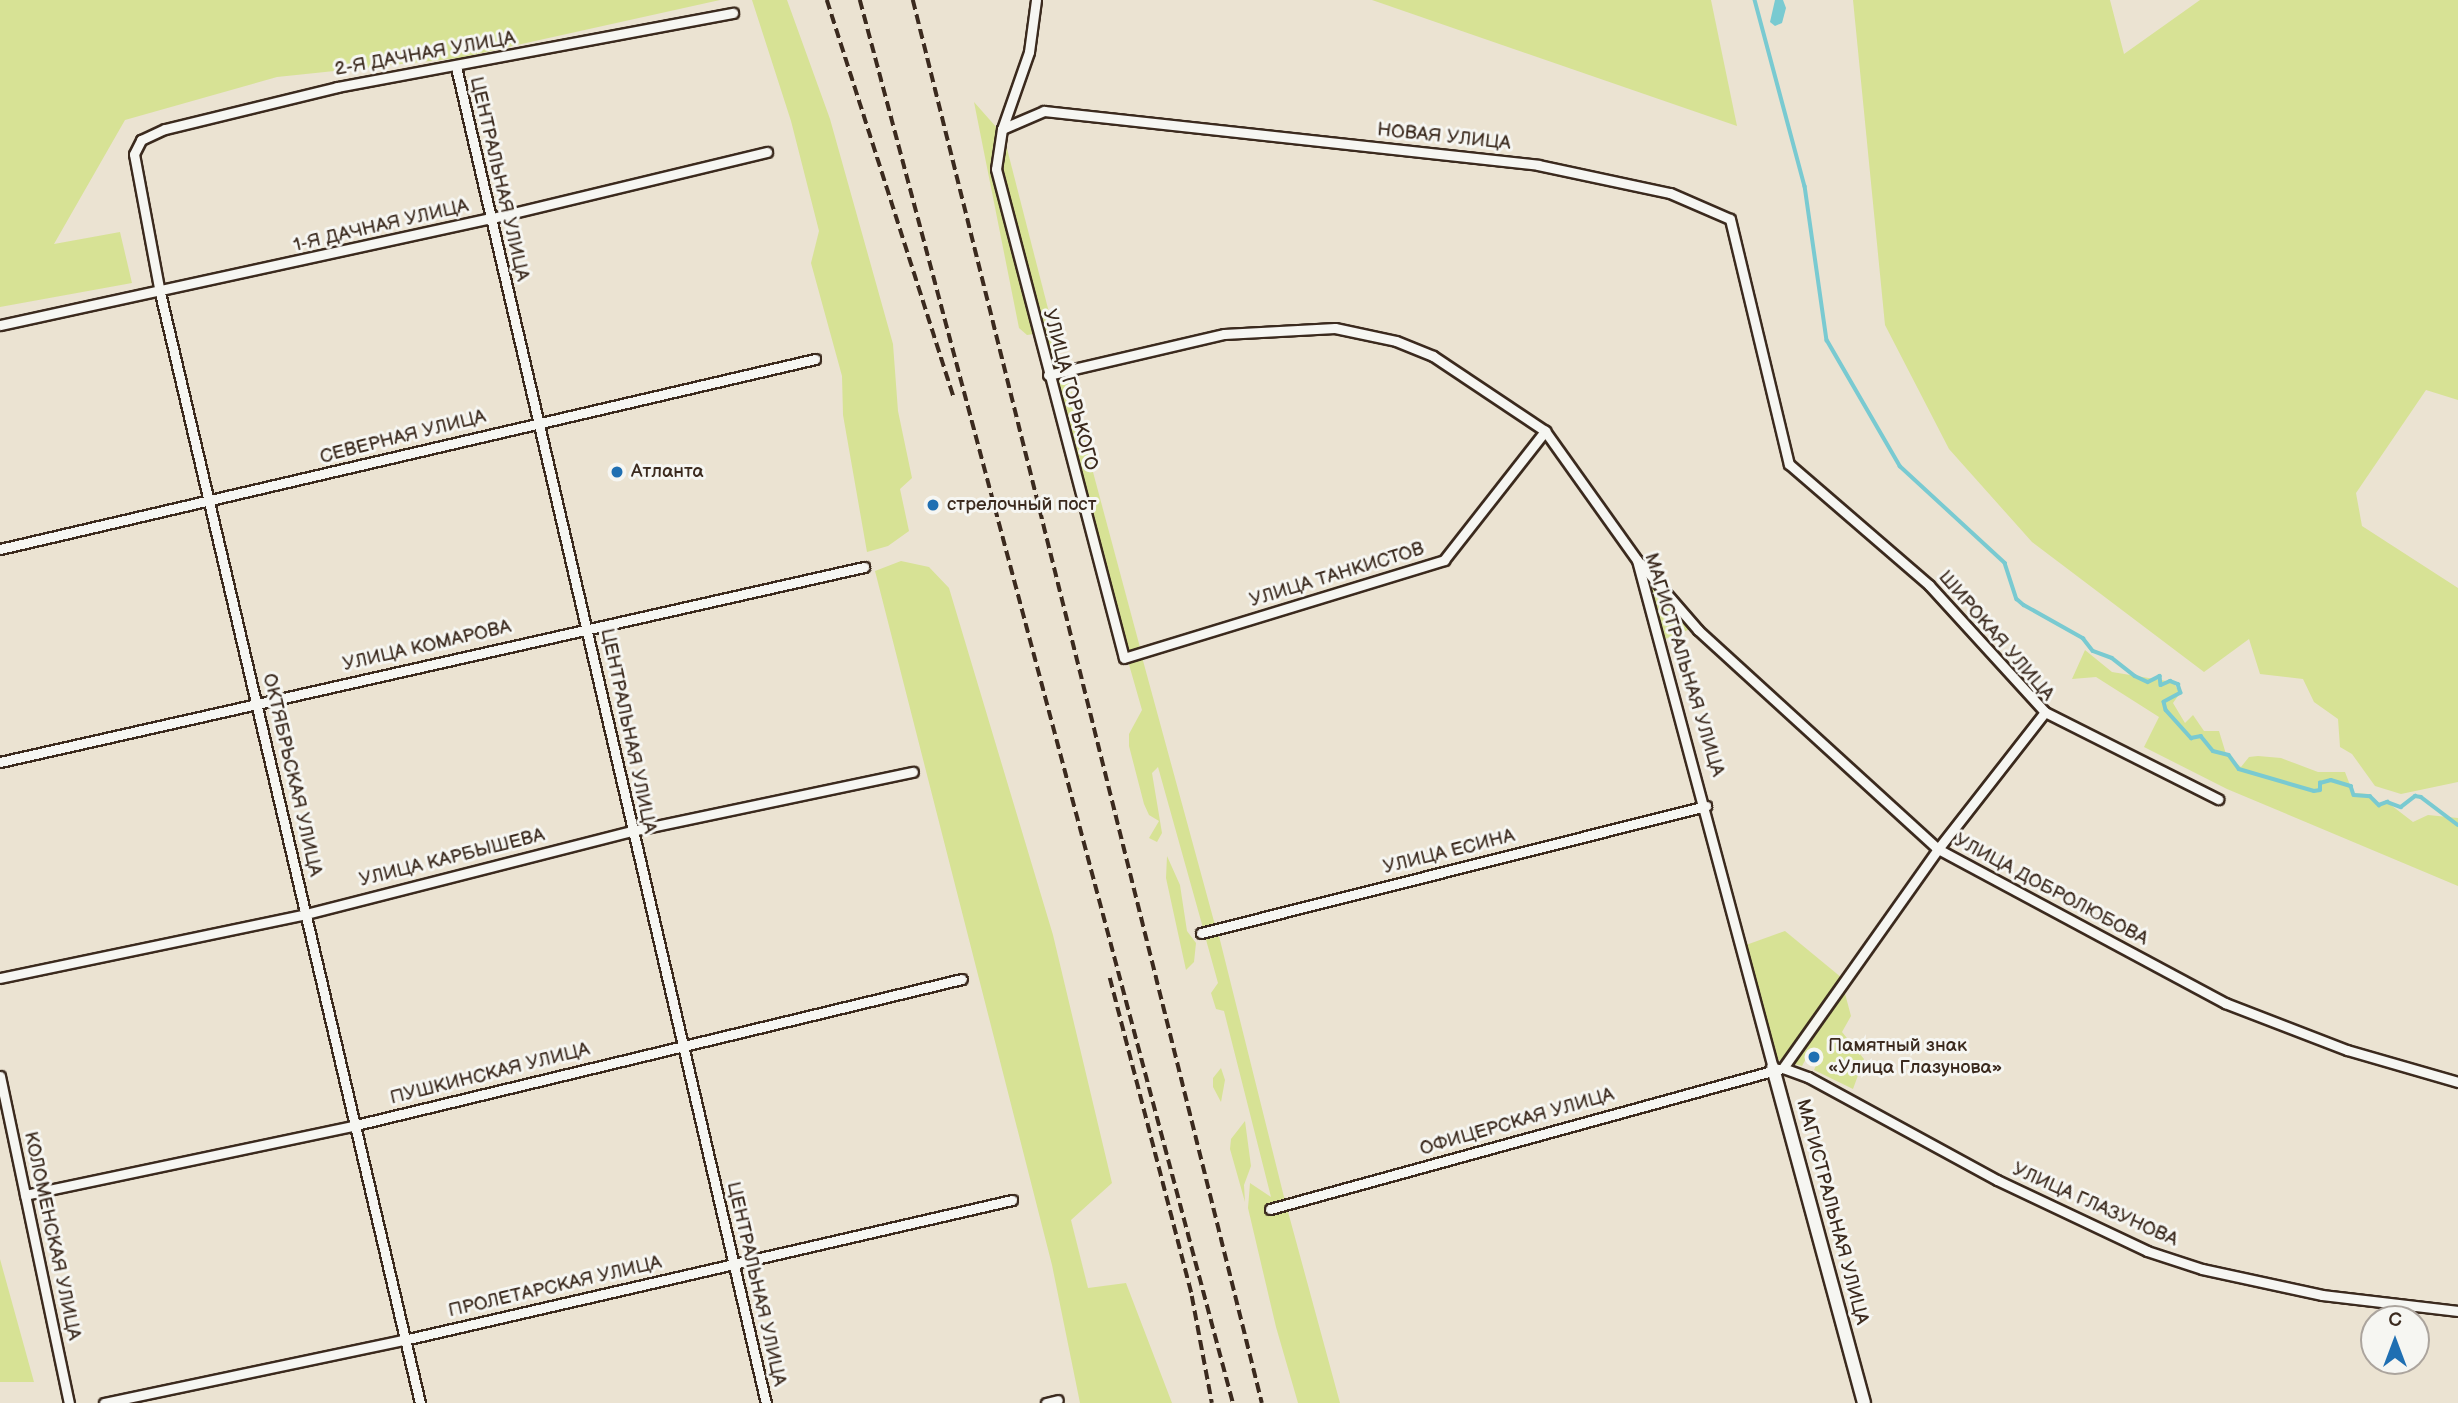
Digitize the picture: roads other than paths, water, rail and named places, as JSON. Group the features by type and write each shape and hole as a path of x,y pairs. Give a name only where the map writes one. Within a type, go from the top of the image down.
{"street":[{"path":"1002,128 1029,52 1036,0"},
{"name":"2-Я ДАЧНАЯ УЛИЦА","path":"134,154 141,140 165,129 337,87 456,67 733,13"},
{"name":"ЦЕНТРАЛЬНАЯ УЛИЦА","path":"456,67 488,219 539,422 766,1403"},
{"name":"НОВАЯ УЛИЦА","path":"1002,128 1044,111 1538,165 1670,193 1730,219 1765,363"},
{"name":"УЛИЦА ГОРЬКОГО","path":"1002,128 996,169 1124,658"},
{"name":"1-Я ДАЧНАЯ УЛИЦА","path":"0,325 160,293 488,219 767,152"},
{"name":"ОКТЯБРЬСКАЯ УЛИЦА","path":"134,154 160,293 211,501 420,1403"},
{"name":"МАГИСТРАЛЬНАЯ УЛИЦА","path":"1048,375 1224,334 1335,328 1396,341 1433,356 1545,431 1637,559 1778,1068 1864,1403"},
{"name":"СЕВЕРНАЯ УЛИЦА","path":"0,549 816,359"},
{"name":"ШИРОКАЯ УЛИЦА","path":"1765,363 1789,464 1929,585 2045,712 1938,849 1778,1068"},
{"name":"УЛИЦА ТАНКИСТОВ","path":"1124,658 1444,560 1545,431"},
{"name":"УЛИЦА ДОБРОЛЮБОВА","path":"1637,559 1698,630 1938,849 2225,1003 2347,1050 2458,1082"},
{"name":"УЛИЦА КОМАРОВА","path":"0,762 587,627 864,567"},
{"path":"2045,712 2218,799"},
{"name":"УЛИЦА КАРБЫШЕВА","path":"0,978 306,914 632,831 913,772"},
{"name":"УЛИЦА ЕСИНА","path":"1201,933 1706,806"},
{"name":"ПУШКИНСКАЯ УЛИЦА","path":"25,1195 356,1125 684,1043 962,979"},
{"name":"ОФИЦЕРСКАЯ УЛИЦА","path":"1270,1209 1778,1068"},
{"name":"УЛИЦА ГЛАЗУНОВА","path":"1778,1068 1808,1077 1997,1180 2147,1251 2202,1269 2322,1295 2458,1311"},
{"name":"КОЛОМЕНСКАЯ УЛИЦА","path":"0,1076 69,1403"},
{"name":"ПРОЛЕТАРСКАЯ УЛИЦА","path":"104,1403 404,1340 1012,1200"},
{"path":"1046,1403 1058,1400"}],"water":[{"path":"1775,0 1783,0 1786,8 1782,23 1775,26 1770,22"}],"waterway":[{"path":"1755,0 1805,186 1827,340 1900,466 2005,563 2017,599 2024,605 2083,638 2093,651 2112,658 2135,676 2148,682 2160,676 2161,685 2170,681 2178,684 2181,693 2164,702 2166,710 2191,738 2201,736 2213,751 2229,755 2239,769 2314,791 2320,790 2320,783 2331,780 2351,786 2354,795 2370,796 2379,805 2387,802 2401,807 2415,796 2421,797 2458,825"}],"railway":[{"path":"827,0 954,397"},
{"path":"860,0 1233,1403"},
{"path":"913,0 1262,1403"},
{"path":"1110,978 1192,1296 1212,1403"}],"place":[{"name":"Атланта","path":"617,472"},
{"name":"стрелочный пост","path":"933,505"},
{"name":"Памятный знак «Улица Глазунова»","path":"1814,1057"}]}
